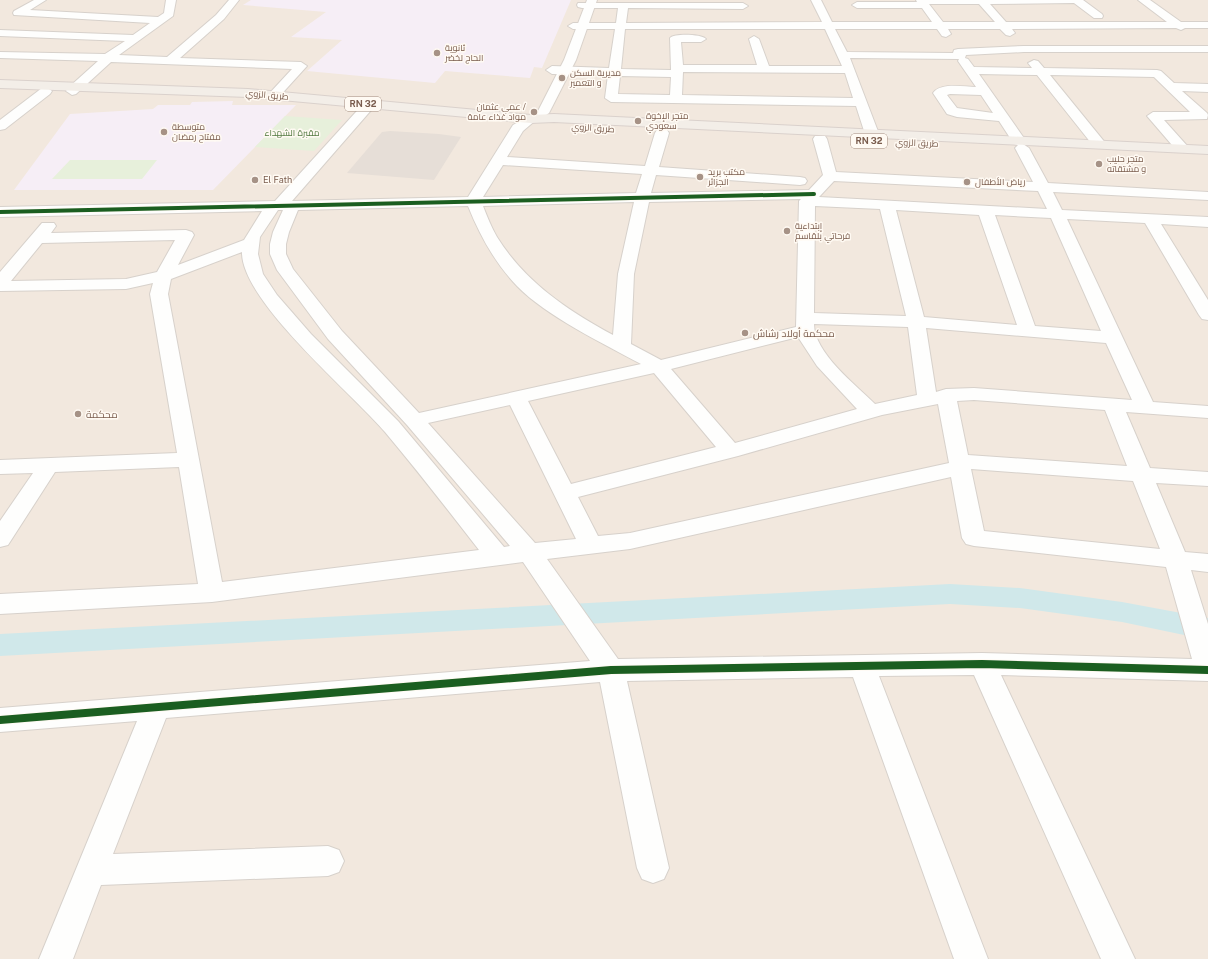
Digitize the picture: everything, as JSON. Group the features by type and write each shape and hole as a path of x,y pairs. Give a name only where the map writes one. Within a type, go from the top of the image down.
{"main road":[{"name":"طريق الزوي","path":"0,84 150,93 194,91 273,96 531,119 554,118 872,134 1208,156"},
{"name":"طريق الزوي","path":"0,89 75,89"},
{"name":"طريق الزوي","path":"531,119 547,125 662,133 820,139 1100,145 1208,150"}],"street":[{"path":"41,0 18,13 161,20"},
{"path":"75,89 108,58 169,14 171,0"},
{"path":"170,60 220,17 234,0"},
{"path":"816,0 850,70 872,134"},
{"path":"856,3 982,1 1044,2 1073,0"},
{"path":"1077,0 1098,16"},
{"path":"1143,0 1208,48"},
{"path":"982,1 1005,26 1100,145"},
{"path":"923,2 1021,144 1057,214 1145,407"},
{"path":"1044,2 1064,26"},
{"path":"473,201 518,128 543,113 558,71 587,3 623,6 742,3 752,27"},
{"path":"856,3 870,26"},
{"path":"623,6 611,98 861,102"},
{"path":"995,16 1052,13 1098,16 1164,15"},
{"path":"578,26 1208,26"},
{"path":"558,71 560,54 578,26"},
{"path":"0,33 137,38"},
{"path":"676,99 677,71 675,38 715,39"},
{"path":"764,69 750,39 769,39"},
{"path":"820,39 835,39"},
{"path":"842,55 959,54 1024,50 1208,48"},
{"path":"0,55 302,66 273,96"},
{"path":"558,71 614,73 764,69 850,70"},
{"path":"970,70 1156,74 1202,116 1153,116 1183,149"},
{"path":"1172,87 1208,88"},
{"path":"0,126 46,90"},
{"path":"985,91 949,90 939,94 952,111 957,113 1003,118"},
{"path":"643,123 648,99"},
{"path":"369,105 282,205 252,237 250,254 255,274 270,298 304,338 391,426 498,556"},
{"path":"0,115 13,116"},
{"path":"622,346 626,274 642,198 662,133"},
{"path":"820,139 818,188 804,324 808,342 816,353 872,412"},
{"path":"497,160 651,170 818,188 887,205 1208,222"},
{"path":"0,212 642,198 818,188 1044,187 1208,196"},
{"path":"473,201 488,235 503,258 524,282 547,302 659,366 730,451"},
{"path":"282,205 281,232 278,244 278,254 285,270 335,335 414,420 529,552 611,670 653,868"},
{"path":"887,205 936,397 959,464 974,538 1208,563"},
{"path":"0,284 61,210"},
{"path":"984,210 1028,331"},
{"path":"1150,218 1208,315"},
{"path":"39,238 186,235 163,276 159,294 212,593"},
{"path":"0,284 126,284 163,276 252,243"},
{"path":"414,420 659,366 804,324 916,322 1114,338"},
{"path":"564,493 730,451 872,412 936,397 974,394 1208,412"},
{"path":"516,398 591,545"},
{"path":"0,720 611,670 982,664 1208,668 1176,559 1113,404"},
{"path":"0,467 189,460"},
{"path":"0,604 212,593 529,552 630,541 959,464 1208,479"},
{"path":"0,539 49,465"},
{"path":"982,664 1118,959"},
{"path":"862,666 971,959"},
{"path":"56,959 156,707"},
{"path":"91,870 328,861"}],"shaded area":[{"path":"0,0 1208,0 1208,959 0,959"},
{"name":"ثانوية الحاج لخضر","path":"251,0 571,0 542,68 534,67 530,78 445,71 435,83 307,71 342,40 291,37 326,12 243,5"},
{"name":"متوسطة مفتاح رمضان","path":"233,101 232,105 296,105 213,190 14,190 70,114 153,109 158,105 190,105 192,102"}],"green space":[{"name":"مقبرة الشهداء","path":"285,116 342,120 314,151 255,147"},
{"path":"70,160 157,160 142,179 52,179"}],"building":[{"path":"390,131 461,137 434,180 347,173 382,132"}],"waterway":[{"path":"0,645 950,594 1020,598 1122,612 1208,629"}],"cycle path":[{"path":"0,212 814,194"},
{"path":"0,720 611,670 982,664 1208,670"}],"place":[{"name":"ثانوية الحاج لخضر","path":"437,53"},
{"name":"مديرية السكن و التعمير","path":"562,78"},
{"name":"عمي عثمان / مواد غذاء عامة","path":"534,112"},
{"name":"متجر الإخوة سعودي","path":"638,121"},
{"name":"متوسطة مفتاح رمضان","path":"164,132"},
{"name":"متجر حليب و مشتقاته","path":"1099,164"},
{"name":"مكتب بريد الجزائر","path":"700,177"},
{"name":"El Fath","path":"255,180"},
{"name":"رياض الأطفال","path":"967,182"},
{"name":"إبتداءية فرحاتي بلقاسم","path":"787,231"},
{"name":"محكمة أولاد رشاش","path":"745,333"},
{"name":"محكمة","path":"78,414"}]}
